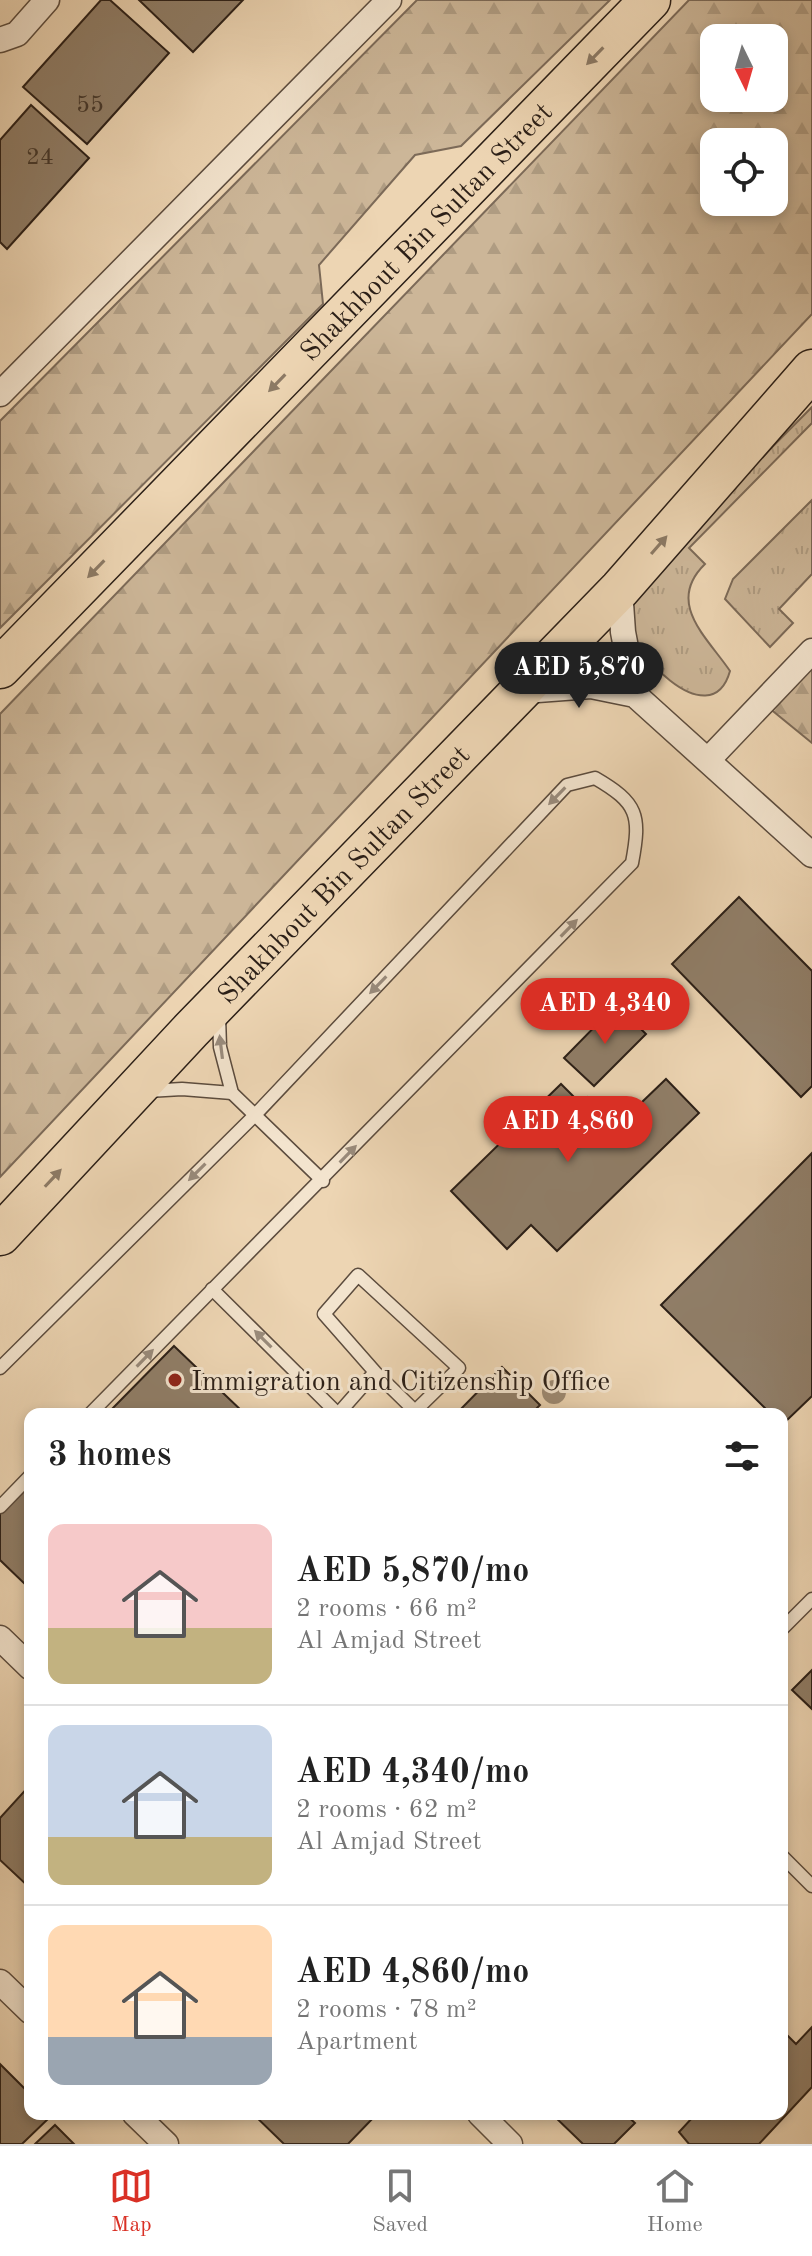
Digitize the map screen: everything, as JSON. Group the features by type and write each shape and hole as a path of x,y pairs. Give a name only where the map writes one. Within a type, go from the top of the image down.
{"main road":[{"name":"Shakhbout Bin Sultan Street","path":"0,668 650,0"},
{"name":"Shakhbout Bin Sultan Street","path":"0,1235 221,1000 620,589 812,370"}],"street":[{"path":"0,40 17,34 47,0"},
{"path":"0,394 389,0"},
{"path":"620,589 623,632 635,695"},
{"path":"708,760 812,651"},
{"path":"524,691 580,686 635,695 812,855"},
{"path":"0,1638 24,1661"},
{"path":"0,1982 24,2005"},
{"path":"141,2120 166,2144"},
{"path":"486,2120 510,2144"}],"lane":[{"path":"0,1368 255,1115 567,785 595,778 625,795 638,827 632,863 323,1181 96,1408"},
{"path":"221,1000 220,1047 232,1093 323,1181"},
{"path":"132,1093 182,1089 232,1093"},
{"path":"412,1408 324,1314 358,1275 459,1368 418,1408"},
{"path":"212,1289 332,1408"},
{"path":"343,1408 375,1372"},
{"path":"0,1507 24,1482"},
{"path":"788,1623 812,1599"},
{"path":"788,1862 812,1886"}],"green space":[{"path":"417,0 610,0 461,146 415,155 319,265 323,304 0,628 0,421"},
{"path":"689,0 812,0 812,314 0,1177 0,714"},
{"path":"812,407 812,423 689,548 705,564 694,578 689,592 689,606 701,632 730,671 720,689 705,696 688,692 670,680 639,646 630,628 628,612 632,599 643,577"},
{"path":"812,500 812,574 779,609 793,623 770,647 725,599 733,579"},
{"path":"812,653 812,743 763,703"}],"building":[{"path":"101,0 110,0 169,53 87,144 23,87"},
{"path":"139,0 243,0 193,52"},
{"path":"31,105 89,158 7,249 0,242 0,140"},
{"path":"739,897 812,971 812,1086 801,1097 672,964"},
{"path":"616,1005 646,1034 594,1086 564,1058"},
{"path":"666,1079 699,1113 557,1251 531,1225 507,1249 451,1191 561,1084 580,1103 587,1097 616,1127"},
{"path":"812,1153 812,1396 788,1419 788,1408 765,1408 661,1305"},
{"name":"Immigration and Citizenship Office","path":"174,1346 239,1408 113,1408"},
{"path":"502,1367 540,1405 537,1408 462,1408"},
{"path":"24,1487 24,1583 0,1560 0,1512"},
{"path":"812,1670 812,1709 792,1690"},
{"path":"24,1792 24,1882 0,1860 0,1818"},
{"path":"812,2027 812,2087 788,2113 788,2036 796,2044"},
{"path":"0,2064 24,2088 24,2120 47,2120 22,2144 0,2144"},
{"path":"259,2120 371,2120 348,2144 284,2144"},
{"path":"558,2120 632,2120 635,2123 614,2144 583,2144"},
{"path":"690,2120 781,2120 759,2144 689,2144 679,2132"},
{"path":"55,2125 74,2144 35,2144"}],"place":[{"name":"Immigration and Citizenship Office","path":"175,1380"}]}
